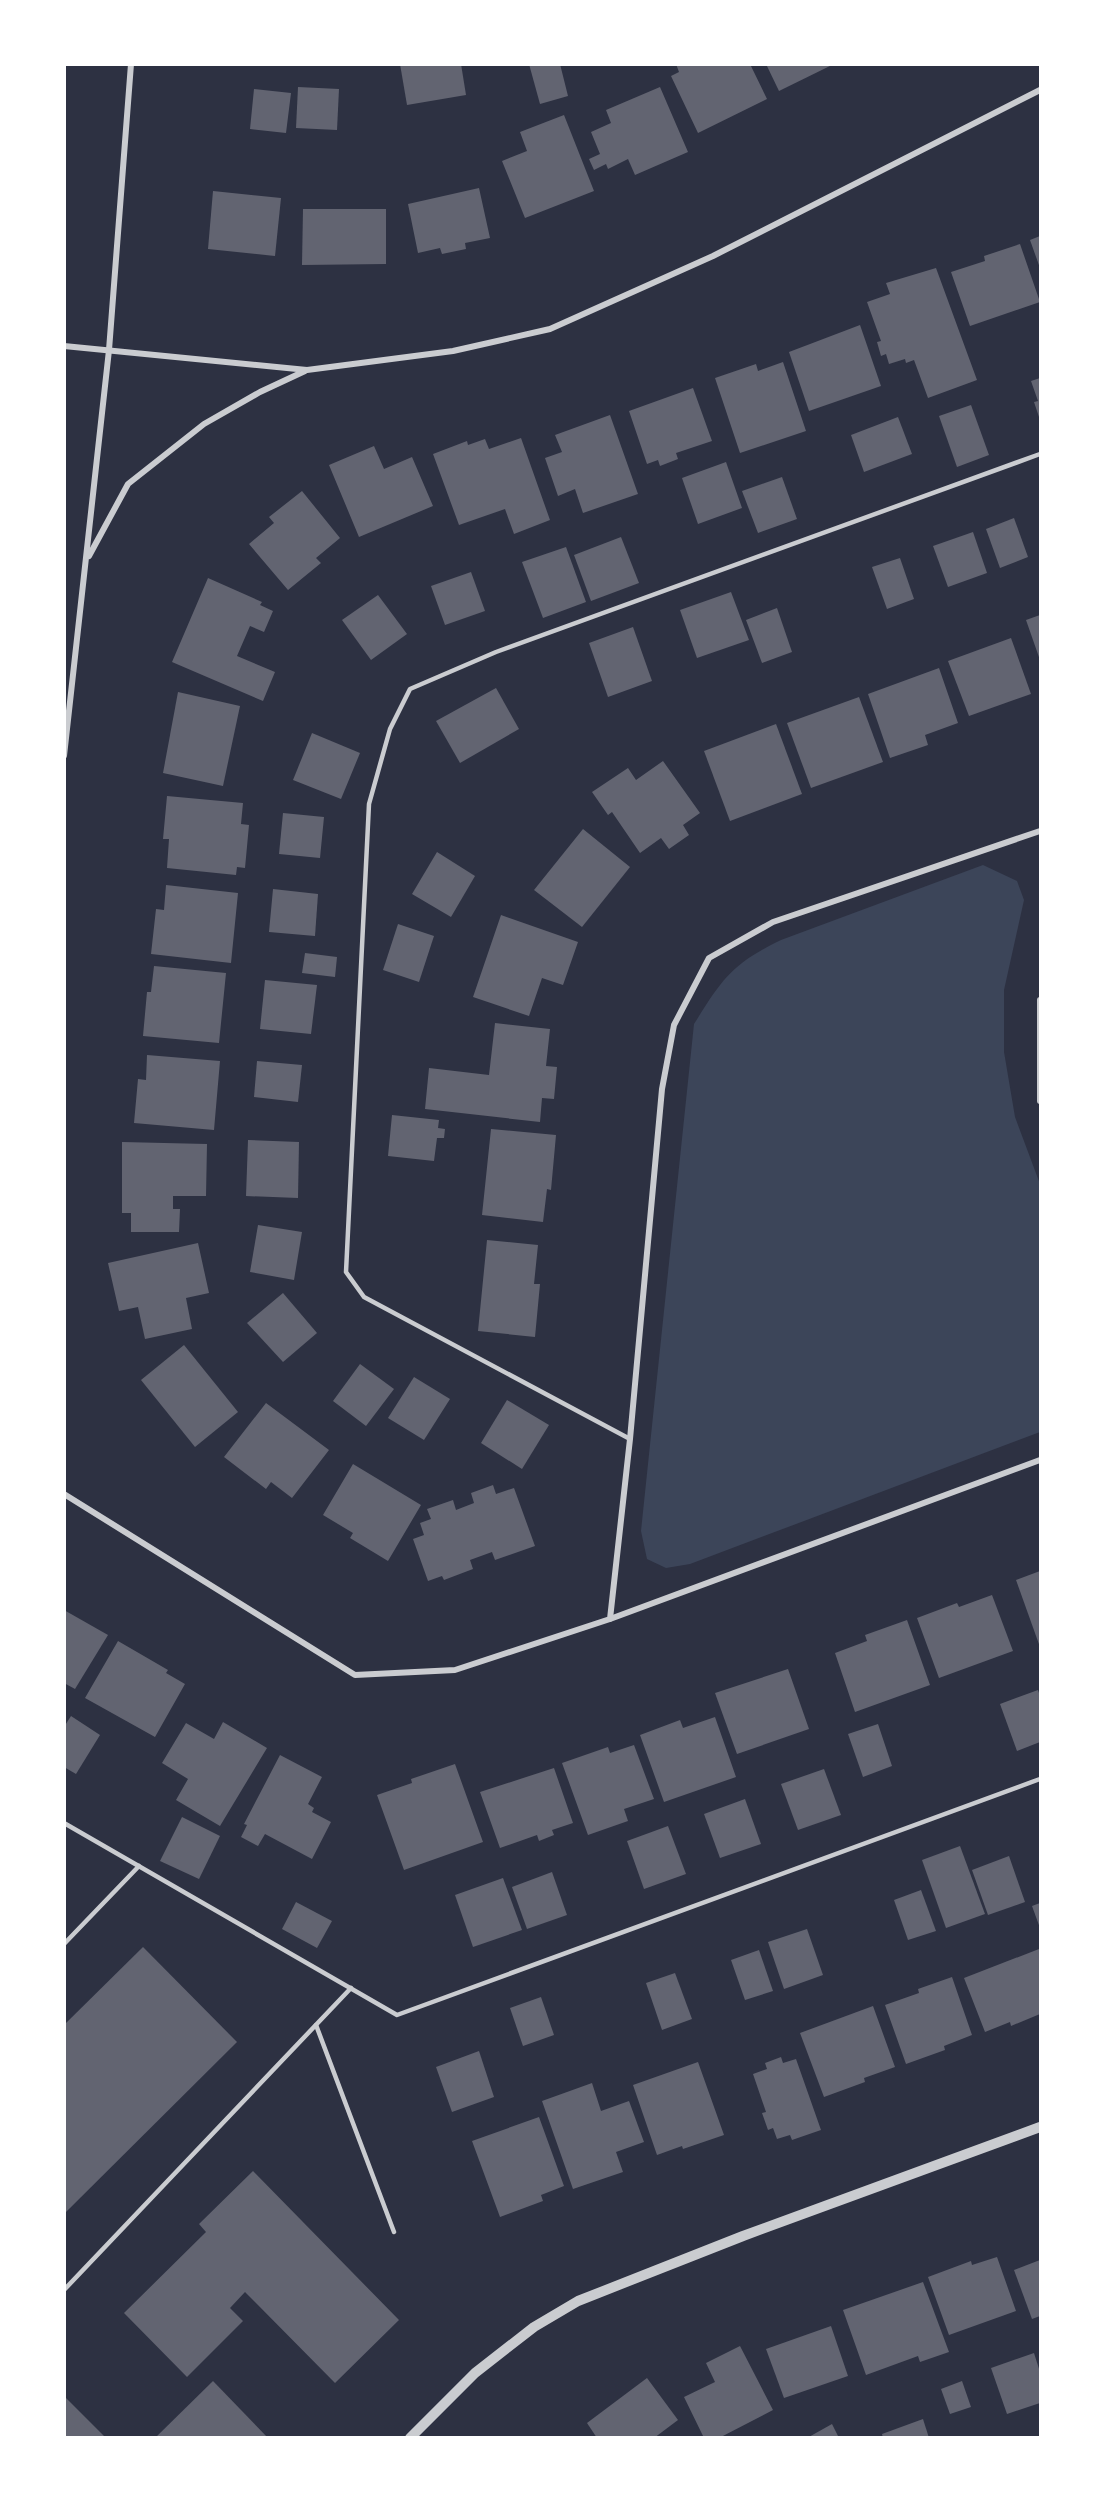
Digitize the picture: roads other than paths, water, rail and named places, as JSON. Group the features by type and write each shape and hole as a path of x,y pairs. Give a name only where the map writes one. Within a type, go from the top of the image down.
{"street":[{"path":"64,756 109,351 130,64"},
{"path":"64,346 307,370 453,351 550,329 713,256 1041,90"},
{"path":"87,559 128,484 204,424 260,392 307,370"},
{"path":"610,1619 630,1439 662,1089 674,1025 709,958 773,922 1041,831"},
{"path":"1041,1000 1041,1101"},
{"path":"64,1494 355,1675 455,1670 610,1619 1041,1460"},
{"path":"410,2438 475,2373 534,2327 578,2301 743,2236 1041,2127"}],"lane":[{"path":"630,1439 364,1298 346,1272 369,804 390,729 410,689 496,652 1041,454"},
{"path":"64,1823 397,2015 1041,1779"},
{"path":"64,1944 139,1866"},
{"path":"64,2290 351,1988"},
{"path":"316,2025 394,2232"}]}
